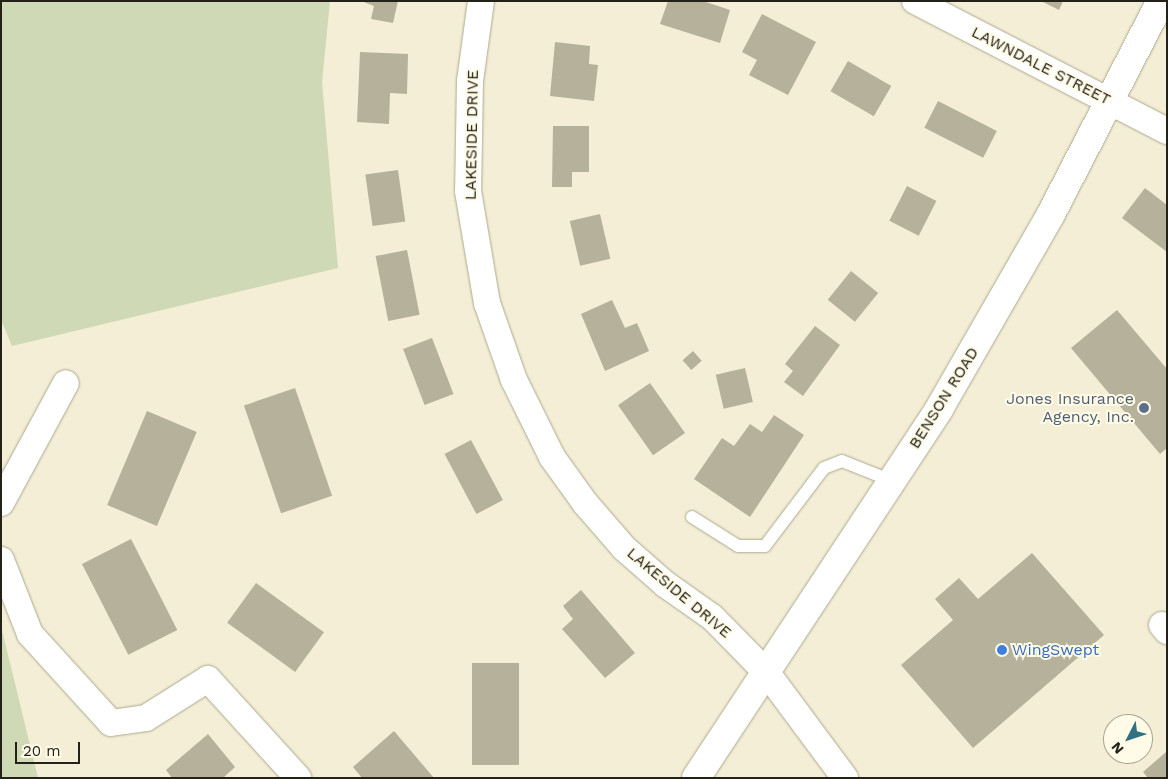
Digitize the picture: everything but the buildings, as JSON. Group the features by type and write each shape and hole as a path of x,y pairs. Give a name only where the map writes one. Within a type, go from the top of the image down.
{"main road":[{"name":"BENSON ROAD","path":"696,778 892,481 986,329 1051,214 1161,1"}],"street":[{"name":"LAKESIDE DRIVE","path":"481,1 470,81 468,191 487,303 514,380 552,457 617,540 664,584 712,617 767,673 845,778"},
{"name":"LAWNDALE STREET","path":"915,1 1167,131"},
{"path":"1,503 66,383"},
{"path":"1,560 30,634 111,723 146,718 208,679 298,778"}],"lane":[{"path":"692,517 738,546 765,546 824,468 842,461 892,481"}],"green space":[{"path":"1,1 330,1 322,82 338,268 12,346 1,320"},
{"path":"1,626 38,778 1,778"}],"place":[{"name":"Jones Insurance Agency, Inc.","path":"1144,408"},
{"name":"WingSwept","path":"1002,650"}]}
